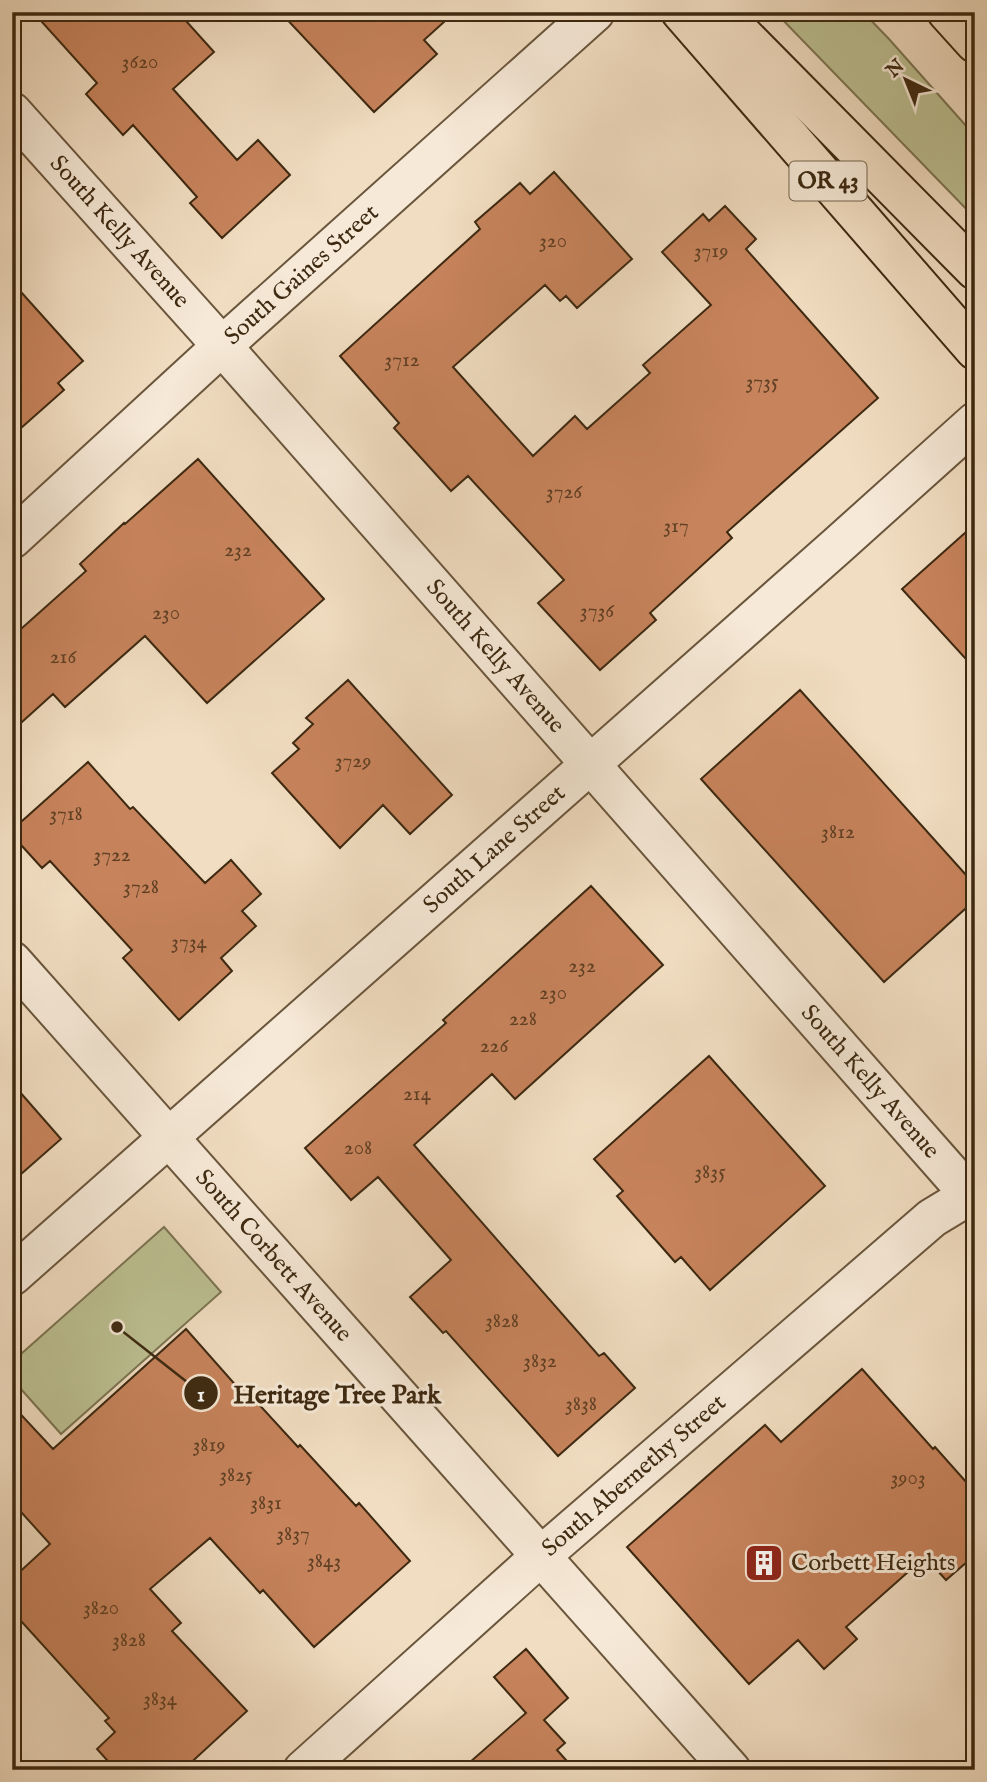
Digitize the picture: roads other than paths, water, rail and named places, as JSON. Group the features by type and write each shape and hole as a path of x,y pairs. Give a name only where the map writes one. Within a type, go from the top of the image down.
{"main road":[{"name":"OR 43","path":"681,12 975,350"},
{"path":"720,12 975,270"},
{"path":"947,12 975,43"}],"street":[{"name":"South Gaines Street","path":"12,539 222,346 594,12"},
{"name":"South Kelly Avenue","path":"12,112 973,1196"},
{"name":"South Lane Street","path":"12,1276 975,422"},
{"name":"South Corbett Avenue","path":"12,961 731,1770"},
{"name":"South Abernethy Street","path":"303,1770 542,1555 932,1218 973,1196"}],"place":[{"name":"Heritage Tree Park","path":"117,1327"},
{"name":"Corbett Heights","path":"764,1563"}]}
